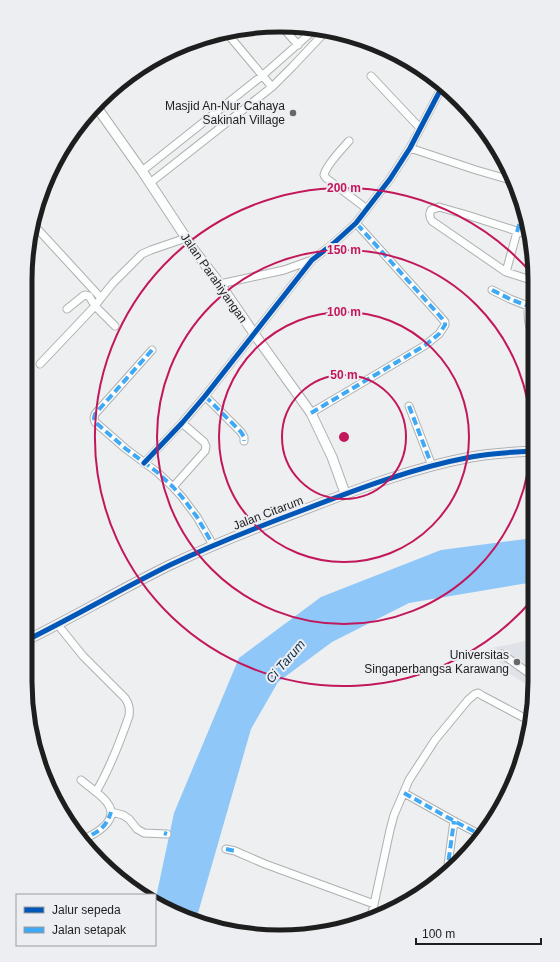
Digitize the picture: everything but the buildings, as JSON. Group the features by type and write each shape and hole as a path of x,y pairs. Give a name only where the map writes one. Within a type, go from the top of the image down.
{"street":[{"path":"287,32 298,45"},
{"path":"142,171 263,75 310,34"},
{"path":"150,183 272,87 322,36"},
{"path":"231,37 272,87"},
{"path":"371,76 420,128"},
{"path":"144,463 205,396 312,260 356,223 390,179 410,148 440,91"},
{"name":"Jalan Parahiyangan","path":"99,111 142,171 186,238 311,413 332,457 345,493"},
{"path":"349,141 325,171 324,175 367,209"},
{"path":"410,148 506,179"},
{"path":"523,234 439,207 431,210 430,214 430,219 506,272 528,279"},
{"path":"311,413 424,346 439,334 445,325 445,322 439,315 356,223"},
{"path":"38,229 101,298"},
{"path":"506,272 517,232"},
{"path":"40,364 95,306 113,283 142,254 186,238"},
{"path":"220,284 284,270 312,260"},
{"path":"492,290 528,306 528,320"},
{"path":"67,309 85,295 89,296 95,306 115,326"},
{"path":"152,350 95,414 95,422 126,450 157,472 173,487 197,517 213,545"},
{"path":"205,396 241,432 244,441"},
{"path":"409,406 432,466"},
{"path":"173,487 205,451 206,446 204,442 182,423"},
{"name":"Jalan Citarum","path":"32,638 134,584 213,545 345,493 432,466 473,457 528,451"},
{"path":"58,625 83,656 125,698 129,704 129,716 108,770 96,792"},
{"path":"502,654 528,673"},
{"path":"371,912 394,815 409,780 435,740 468,700 478,693 525,718"},
{"path":"81,780 109,804 112,812 102,829 87,838"},
{"path":"404,793 477,833"},
{"path":"112,812 123,815 137,829 144,833 167,834"},
{"path":"448,864 454,821"},
{"path":"226,849 235,851 373,907 377,910"}],"shaded area":[{"name":"Universitas Singaperbangsa Karawang","path":"528,640 528,685 510,674 488,649"}],"water":[{"name":"Ci Tarum","path":"528,539 528,583 409,603 332,642 278,682 251,729 197,916 156,897 174,813 239,658 321,597 441,550"}],"marked path":[{"path":"517,232 521,219"},
{"path":"311,413 424,346 439,334 445,325 445,322 439,315 356,223"},
{"path":"492,290 528,306"},
{"path":"528,306 528,314"},
{"path":"152,350 95,414 95,422 126,449 157,472 173,487 197,517 213,545"},
{"path":"205,396 241,432 244,437 244,441"},
{"path":"409,406 432,466"},
{"path":"404,793 477,833"},
{"path":"87,837 100,830 106,823 111,812"},
{"path":"448,864 454,821"},
{"path":"226,849 235,851"}],"cycle path":[{"path":"144,463 205,396 312,260 356,223 390,179 410,148 440,91"},
{"path":"32,637 152,574 186,558 250,531 341,496 384,480 427,467 471,457 528,451"}],"place":[{"name":"Masjid An-Nur Cahaya Sakinah Village","path":"293,113"},
{"name":"Universitas Singaperbangsa Karawang","path":"517,662"}]}
